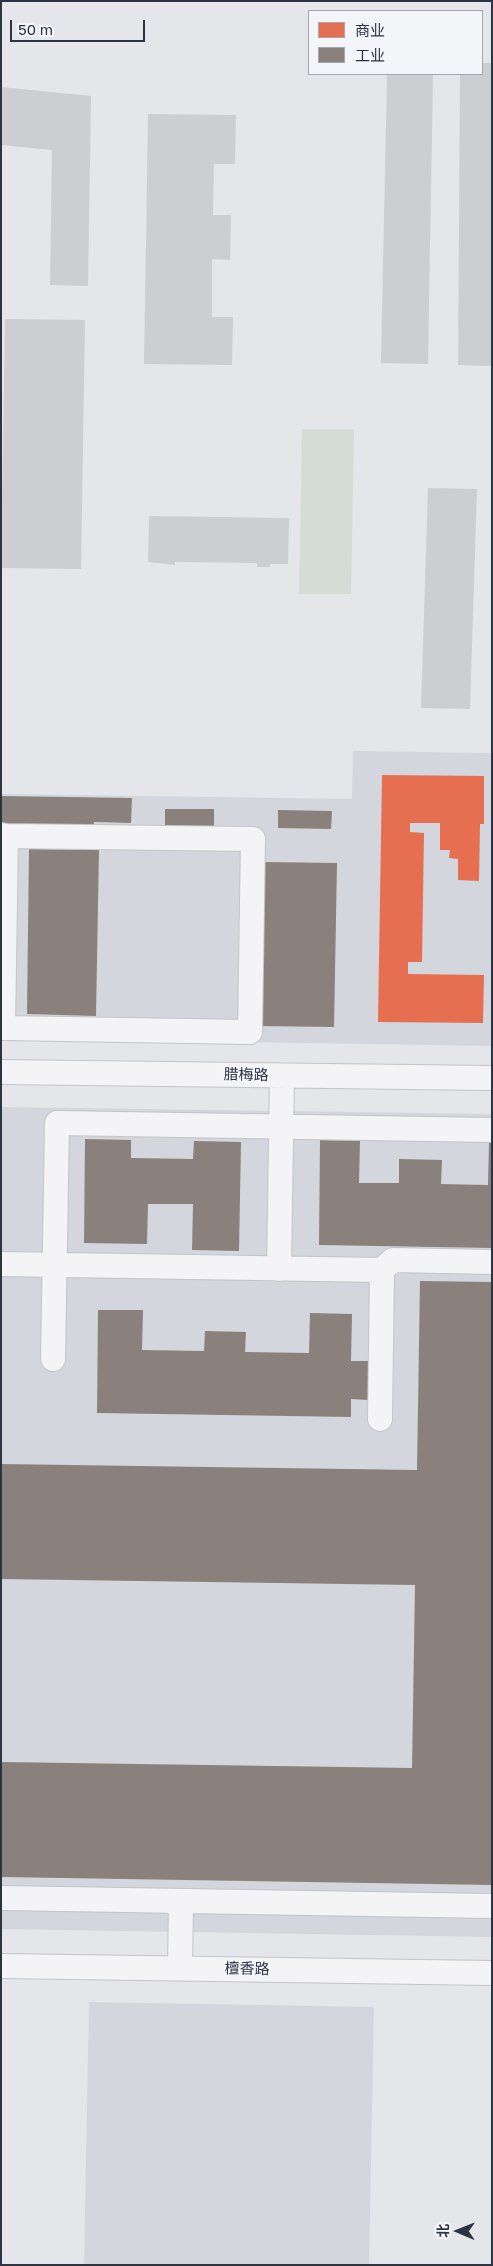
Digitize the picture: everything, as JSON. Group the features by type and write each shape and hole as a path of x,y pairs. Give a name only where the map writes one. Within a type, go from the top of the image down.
{"street":[{"path":"4,836 253,839 250,1032 3,1028 4,836"},
{"name":"腊梅路","path":"1,1072 492,1078"},
{"path":"279,1268 282,1076"},
{"path":"53,1359 57,1123 492,1130"},
{"path":"1,1264 382,1270 393,1260 492,1262"},
{"path":"380,1419 382,1270"},
{"path":"1,1898 492,1906"},
{"path":"180,1968 181,1901"},
{"name":"檀香路","path":"1,1966 492,1973"}],"shaded area":[{"path":"302,429 354,429 351,594 299,594"},
{"path":"353,751 492,753 492,1046 1,1038 1,794 352,799"},
{"path":"1,1107 492,1114 492,1937 1,1929"},
{"path":"89,2002 374,2007 369,2265 84,2265"}],"building: 商业":[{"path":"382,775 484,776 484,824 480,824 479,881 458,880 458,859 449,858 450,850 440,850 440,823 410,823 410,832 424,833 422,962 408,962 408,974 484,975 483,1023 378,1022"}],"building: 工业":[{"path":"1,796 132,798 131,823 94,822 94,829 1,828"},
{"path":"165,809 214,809 214,831 165,830"},
{"path":"278,810 332,811 331,829 278,828"},
{"path":"29,849 99,850 96,1016 27,1014"},
{"path":"261,862 337,863 334,1027 259,1026"},
{"path":"85,1139 131,1140 131,1158 193,1159 194,1141 241,1142 239,1251 192,1250 193,1204 148,1204 147,1244 84,1243"},
{"path":"320,1140 360,1141 359,1183 399,1183 399,1159 442,1160 441,1184 488,1185 489,1143 492,1143 492,1248 319,1245"},
{"path":"420,1281 492,1282 492,1885 1,1877 1,1762 412,1768 415,1585 1,1579 1,1464 417,1470"},
{"path":"98,1310 143,1310 142,1350 204,1351 205,1331 246,1332 245,1352 309,1353 310,1313 352,1314 351,1361 369,1361 368,1400 351,1399 351,1417 97,1413"}],"building: 其他":[{"path":"483,63 492,63 492,366 458,365 460,75 483,75"},
{"path":"387,75 433,75 428,364 381,363"},
{"path":"1,87 91,96 88,286 50,285 52,150 1,145"},
{"path":"148,114 236,115 235,164 214,164 213,215 231,215 230,260 212,259 212,317 233,317 232,365 144,364"},
{"path":"5,319 85,320 81,569 1,568"},
{"path":"428,488 477,489 470,709 421,708"},
{"path":"149,516 289,518 288,564 270,564 270,567 257,567 257,563 175,562 175,565 148,562"}]}
